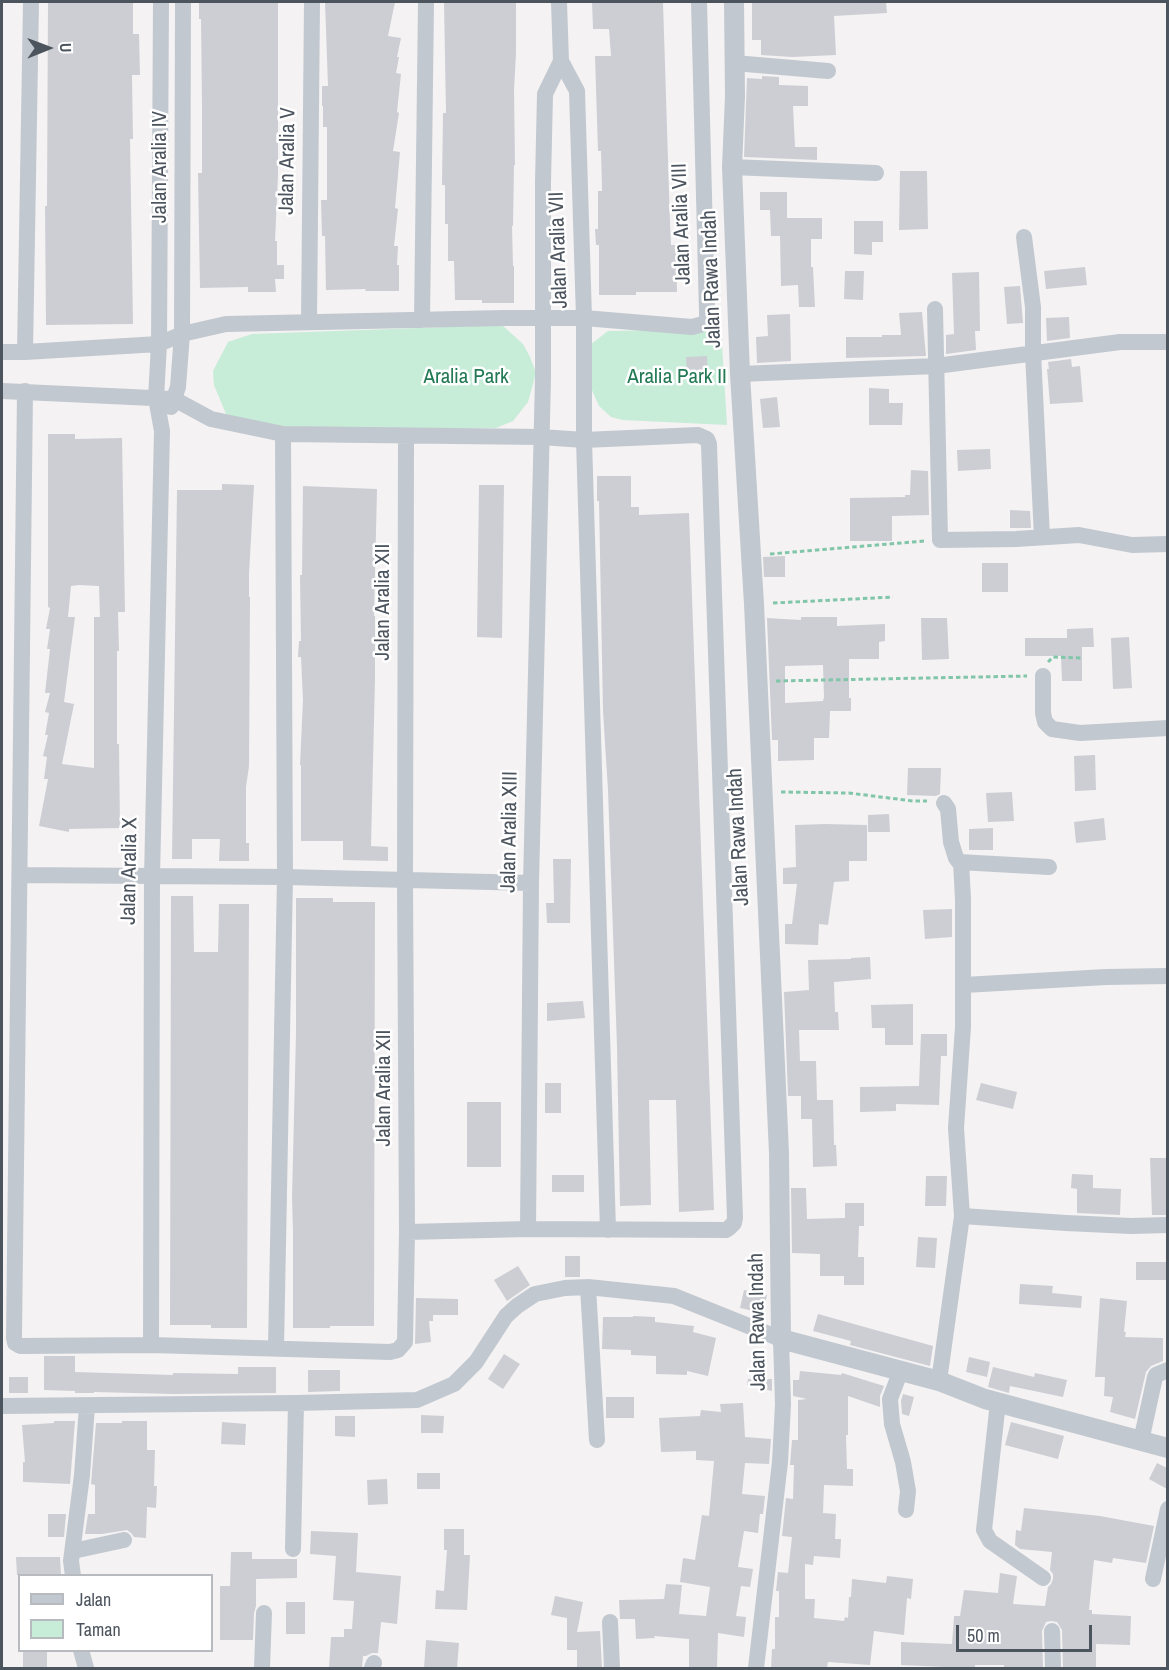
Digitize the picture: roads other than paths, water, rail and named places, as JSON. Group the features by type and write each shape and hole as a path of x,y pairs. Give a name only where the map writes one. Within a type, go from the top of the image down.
{"street":[{"path":"25,352 31,2"},
{"name":"Jalan Aralia X","path":"151,1345 152,877 162,430 156,398 159,344 161,2"},
{"name":"Jalan Aralia IV","path":"162,430 178,387 182,333 183,2"},
{"name":"Jalan Aralia V","path":"309,322 312,2"},
{"path":"422,320 426,2"},
{"name":"Jalan Aralia VII","path":"559,2 561,62 577,91 584,318 584,440 609,1230"},
{"name":"Jalan Aralia VIII","path":"584,318 692,327 699,326 707,320 699,2"},
{"name":"Jalan Rawa Indah","path":"734,2 732,167 778,1153 783,1404 780,1462 756,1668"},
{"name":"Jalan Aralia VII","path":"541,437 546,94 561,62"},
{"path":"734,63 828,71"},
{"path":"732,167 876,173"},
{"path":"1024,237 1033,307 1032,353 1042,537"},
{"path":"936,309 940,540 1078,535 1131,545 1167,544"},
{"path":"2,352 159,344 182,333 226,324 584,318"},
{"path":"740,374 936,366 1120,342 1167,342"},
{"path":"2,391 174,399 211,419 283,434 541,437 584,440 698,435 707,439 711,447 734,1223 726,1230 528,1229 407,1232"},
{"path":"25,391 20,875 285,877 531,883"},
{"path":"276,1347 285,877 283,434"},
{"name":"Jalan Aralia XII","path":"20,875 14,1340 20,1346 276,1347 390,1352 403,1347 405,1342 407,1232 406,436"},
{"name":"Jalan Aralia XIII","path":"528,1229 531,883 541,437"},
{"path":"1043,676 1043,713 1045,722 1052,729 1080,733 1167,728"},
{"path":"944,803 948,809 951,842 956,858 961,862 1049,867"},
{"path":"939,1381 962,1216 956,1128 964,985 961,862"},
{"path":"964,985 1167,976"},
{"path":"962,1216 1131,1226 1167,1225"},
{"path":"588,1287 597,1440"},
{"path":"2,1406 417,1400 454,1384 476,1362 506,1316 535,1294 565,1288 588,1287 675,1296 782,1339 901,1370 939,1381 985,1399 1167,1449"},
{"path":"901,1370 890,1399 892,1424 903,1462 908,1491 906,1510"},
{"path":"1141,1441 1155,1377 1167,1370"},
{"path":"998,1402 984,1530 990,1541 1043,1578"},
{"path":"293,1549 296,1403"},
{"path":"73,1574 71,1561 82,1475 87,1406"},
{"path":"1153,1579 1167,1509"},
{"path":"73,1551 124,1540"},
{"path":"262,1668 264,1614"},
{"path":"610,1622 612,1668"},
{"path":"1052,1631 1053,1668"},
{"path":"82,1652 86,1668"}],"park label":[{"name":"Aralia Park","path":"466,377"},
{"name":"Aralia Park II","path":"677,377"}]}
